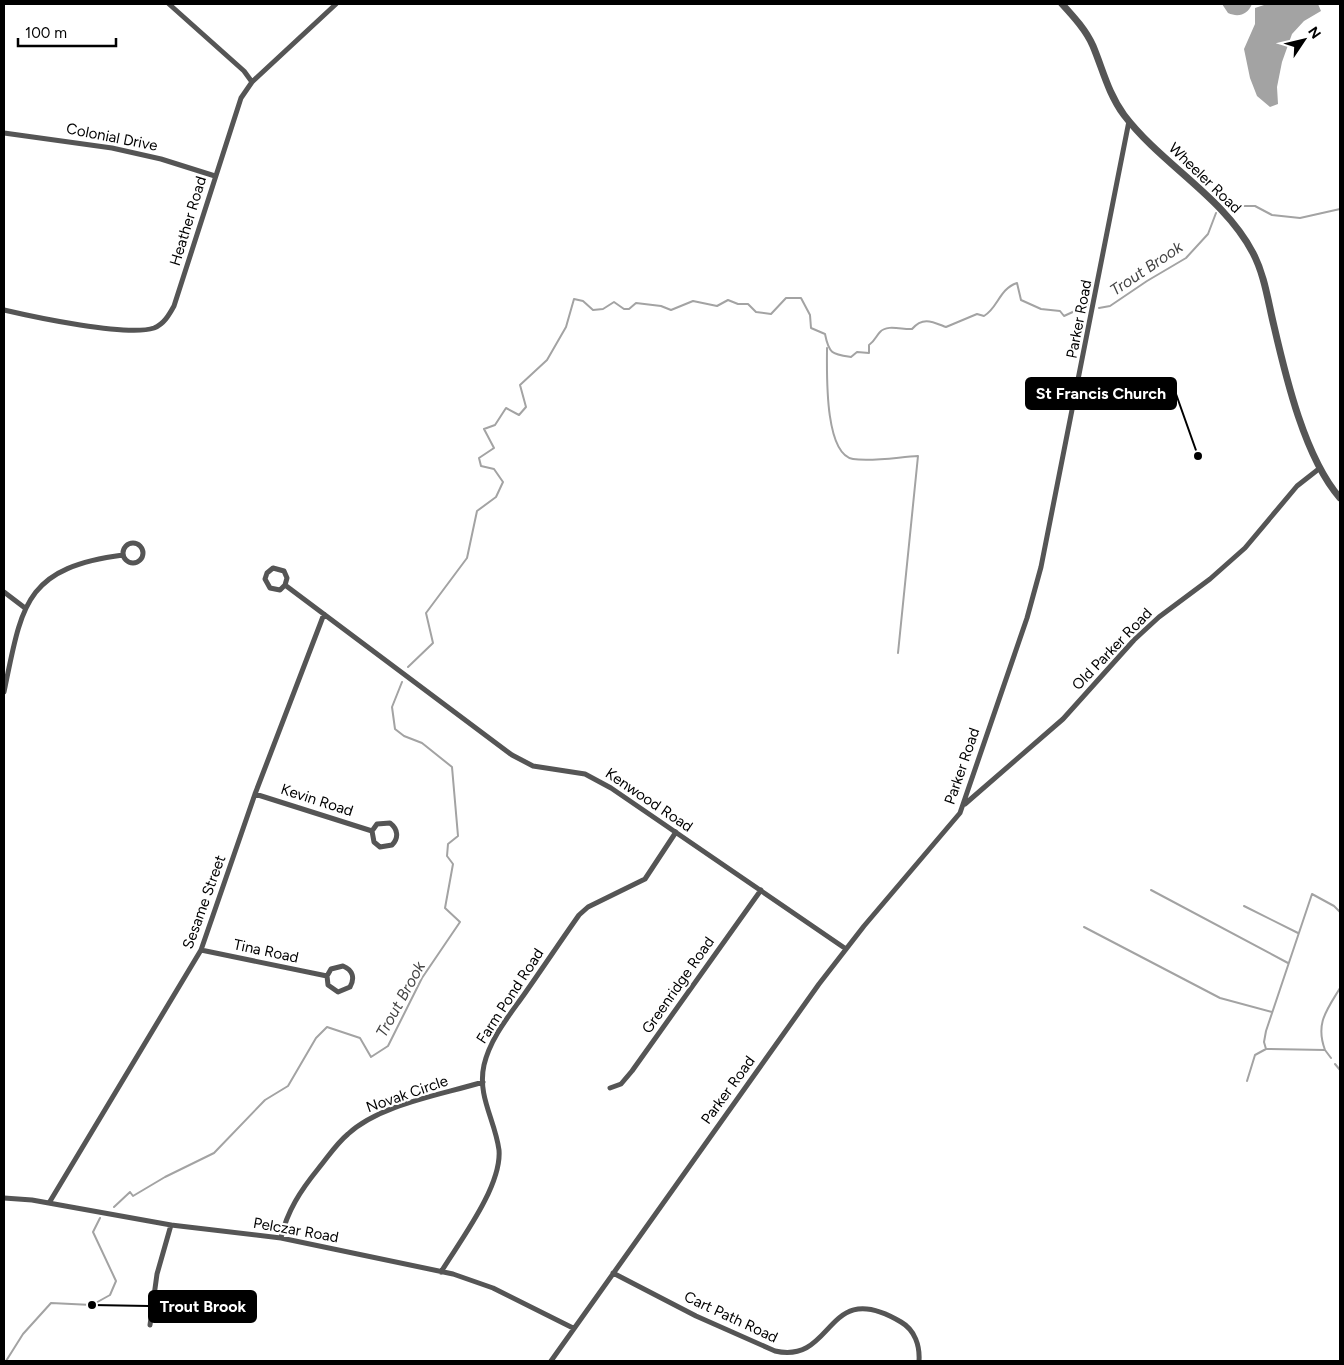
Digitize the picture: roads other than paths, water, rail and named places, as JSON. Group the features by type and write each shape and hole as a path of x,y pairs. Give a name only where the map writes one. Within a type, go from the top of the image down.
{"street":[{"path":"169,4 244,71 252,82"},
{"name":"Heather Road","path":"4,310 47,320 132,330 155,328 168,318 174,306 214,176 241,98 252,82 336,4"},
{"name":"Wheeler Road","path":"1062,4 1082,27 1093,46 1108,90 1129,121 1172,165 1217,205 1253,253 1266,292 1294,402 1320,468 1330,487 1340,498"},
{"name":"Parker Road","path":"551,1361 572,1328 846,949 960,813 982,744 1027,618 1041,568 1129,121"},
{"name":"Colonial Drive","path":"4,132 137,153 214,176"},
{"name":"Old Parker Road","path":"963,806 1063,720 1146,628 1210,579 1245,548 1297,486 1320,468"},
{"path":"4,692 13,644 25,608 40,588 67,568 84,561 123,555"},
{"name":"Kenwood Road","path":"273,568 284,571 287,578 286,585 280,590 270,588 265,579 267,572 273,568"},
{"name":"Kenwood Road","path":"286,585 512,755 533,766 585,774 611,788 846,949"},
{"path":"4,592 25,608"},
{"name":"Sesame Street","path":"49,1203 201,950 255,794 324,614"},
{"name":"Kevin Road","path":"255,794 372,831"},
{"path":"386,822 396,830 396,838 392,845 380,847 372,839 372,831 377,824 386,822"},
{"name":"Farm Pond Road","path":"441,1272 498,1173 498,1149 486,1107 483,1082 484,1066 493,1041 579,915 588,907 644,879 676,832"},
{"name":"Greenridge Road","path":"610,1088 621,1084 632,1071 761,890"},
{"name":"Tina Road","path":"201,950 327,976"},
{"path":"339,965 350,971 353,979 350,987 338,992 328,985 327,976 331,969 339,965"},
{"name":"Novak Circle","path":"281,1238 289,1213 298,1195 340,1142 354,1128 386,1112 483,1082"},
{"name":"Pelczar Road","path":"4,1198 49,1203 170,1224 281,1238 472,1279 572,1328"},
{"path":"150,1325 157,1274 170,1224"},
{"name":"Cart Path Road","path":"613,1273 705,1320 775,1351 787,1354 799,1353 810,1348 842,1316 852,1311 864,1308 877,1309 903,1323 912,1332 919,1348 919,1361"}],"waterway":[{"name":"Trout Brook","path":"1226,206 1255,206 1272,215 1300,218 1340,209"},
{"name":"Trout Brook","path":"1099,308 1110,306 1186,258 1208,234 1216,213"},
{"name":"Trout Brook","path":"408,667 433,643 426,613 467,558 477,511 496,497 503,482 494,469 481,466 479,458 494,448 484,429 495,425 506,408 519,415 526,407 520,385 547,360 566,327 574,299 583,301 593,310 603,309 614,302 624,309 629,309 636,303 661,306 671,310 693,301 717,306 728,300 738,304 748,304 756,312 771,314 786,298 801,298 810,315 811,328 825,334 828,346 832,352 851,357 857,352 869,353 869,345 880,332 887,328 912,329 924,321 946,327 977,314 984,316 989,313 1002,294 1017,283 1021,300 1041,309 1060,311 1064,316 1088,305"},
{"path":"827,348 829,410 837,443 844,454 853,459 860,460 918,456 898,653"},
{"name":"Trout Brook","path":"114,1207 130,1192 133,1196 165,1177 214,1153 265,1100 288,1086 316,1038 327,1027 360,1038 371,1057 388,1046 422,978 460,922 445,908 453,864 447,856 448,844 458,836 452,767 422,743 404,736 395,729 392,707 402,682"},
{"path":"1151,890 1288,963"},
{"path":"1266,1049 1264,1042 1266,1031 1312,894 1334,906 1340,912"},
{"path":"1244,906 1298,933"},
{"path":"1084,927 1220,998 1272,1012"},
{"path":"1325,1050 1321,1032 1322,1024 1327,1010 1340,988"},
{"path":"1247,1081 1255,1055 1266,1049 1325,1050 1331,1058"},
{"path":"1335,1064 1340,1070"},
{"name":"Trout Brook","path":"6,1361 23,1334 51,1303 92,1305 110,1295 116,1281 93,1232 100,1218"}],"place":[{"name":"St Francis Church","path":"1198,456"},
{"name":"Trout Brook","path":"92,1305"}]}
